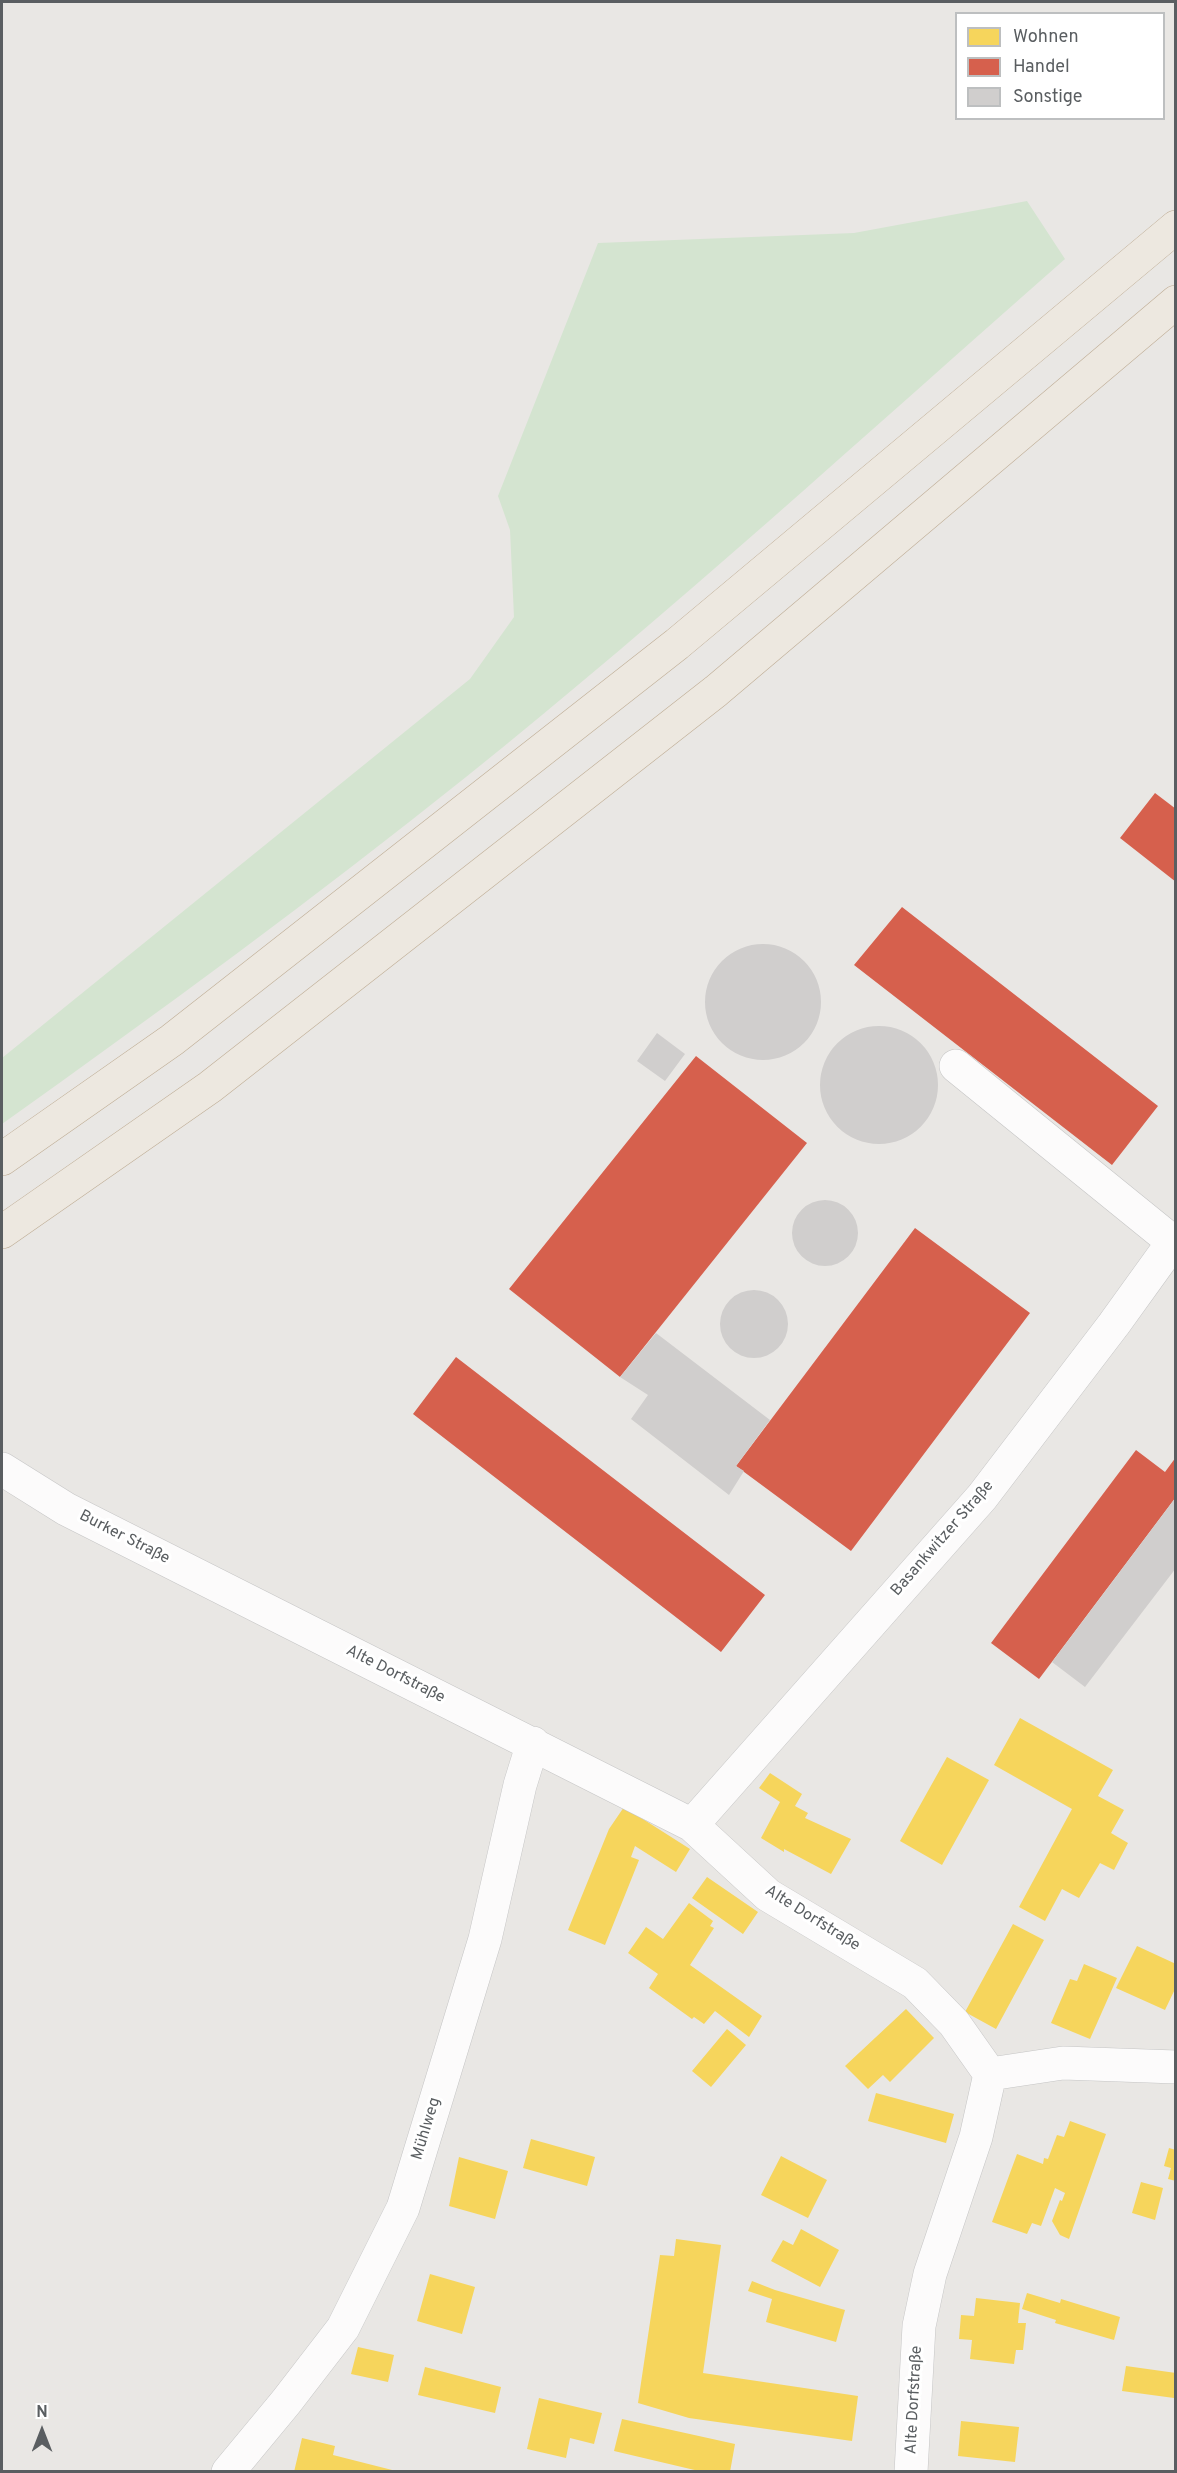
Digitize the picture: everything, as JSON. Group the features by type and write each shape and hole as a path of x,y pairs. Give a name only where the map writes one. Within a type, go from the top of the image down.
{"highway":[{"path":"2,1159 172,1040 677,644 1176,227"},
{"path":"2,1232 210,1087 716,691 1176,302"}],"street":[{"path":"956,1066 1174,1240"},
{"name":"Basankwitzer Straße","path":"692,1825 982,1497 1086,1361 1174,1240"},
{"name":"Burker Straße","path":"2,1469 66,1509 250,1602"},
{"name":"Alte Dorfstraße","path":"250,1602 692,1825 768,1895 915,1983 954,2023 990,2074 976,2137 930,2274 919,2326 911,2472"},
{"name":"Mühlweg","path":"228,2472 343,2328 403,2208 485,1939 520,1785 533,1743"},
{"path":"990,2074 1063,2062 1176,2067"}],"green space":[{"path":"1027,201 1065,259 843,456 543,715 352,867 2,1124 2,1058 470,679 514,617 510,530 498,496 598,243 854,233"}],"building: Wohnen":[{"path":"1020,1718 1113,1770 1098,1796 1124,1810 1111,1833 1128,1843 1114,1870 1100,1863 1079,1898 1062,1889 1045,1921 1019,1907 1072,1809 994,1765"},
{"path":"947,1757 989,1780 942,1865 900,1841"},
{"path":"770,1773 802,1794 795,1806 808,1813 805,1818 851,1839 831,1874 784,1849 784,1852 761,1838 780,1802 759,1788"},
{"path":"624,1807 690,1849 676,1872 635,1846 631,1857 639,1860 605,1945 568,1930 609,1829"},
{"path":"707,1877 758,1912 743,1934 692,1898"},
{"path":"689,1903 713,1921 710,1926 714,1928 690,1965 762,2016 749,2037 715,2011 704,2024 694,2017 692,2019 649,1988 658,1974 628,1953 646,1927 663,1939"},
{"path":"1013,1924 1044,1940 996,2029 965,2012"},
{"path":"1137,1946 1176,1964 1176,1987 1165,2010 1116,1988"},
{"path":"1084,1964 1117,1978 1090,2039 1051,2023 1070,1979 1077,1981"},
{"path":"906,2009 934,2038 890,2082 883,2075 868,2089 845,2066"},
{"path":"727,2029 746,2045 711,2087 692,2071"},
{"path":"876,2093 954,2114 946,2143 868,2121"},
{"path":"1070,2121 1106,2134 1069,2239 1060,2235 1052,2221 1065,2193 1055,2188 1041,2226 1032,2223 1027,2234 992,2222 1017,2154 1043,2164 1044,2158 1048,2159 1057,2135 1064,2137"},
{"path":"531,2139 595,2157 587,2186 523,2168"},
{"path":"1169,2148 1176,2150 1176,2181 1168,2179 1171,2168 1164,2166"},
{"path":"781,2156 827,2180 808,2218 761,2195"},
{"path":"459,2157 508,2171 495,2219 449,2206"},
{"path":"1141,2182 1163,2188 1155,2220 1132,2213"},
{"path":"801,2229 839,2250 820,2287 771,2261 783,2240 793,2245"},
{"path":"676,2239 721,2245 703,2373 858,2396 852,2441 689,2418 638,2403 660,2255 674,2256"},
{"path":"430,2274 475,2287 462,2334 417,2321"},
{"path":"752,2281 845,2310 836,2342 766,2322 772,2299 748,2291"},
{"path":"1027,2293 1060,2303 1061,2299 1120,2317 1114,2340 1055,2323 1056,2320 1022,2309"},
{"path":"976,2298 1020,2303 1018,2323 1026,2323 1023,2350 1016,2350 1014,2364 970,2359 972,2340 959,2339 961,2315 974,2316"},
{"path":"358,2347 394,2355 388,2382 351,2374"},
{"path":"1126,2366 1176,2373 1174,2398 1122,2391"},
{"path":"425,2367 501,2387 495,2413 418,2395"},
{"path":"539,2398 602,2413 594,2444 570,2438 566,2458 527,2449"},
{"path":"622,2419 735,2444 730,2472 703,2472 614,2451"},
{"path":"961,2421 1019,2427 1015,2462 958,2456"},
{"path":"302,2438 335,2446 333,2455 400,2472 294,2472"}],"building: Handel":[{"path":"1155,793 1176,809 1176,882 1120,838"},
{"path":"902,907 1158,1106 1112,1165 854,965"},
{"path":"696,1056 807,1143 620,1377 509,1289"},
{"path":"915,1228 1030,1313 851,1551 736,1466"},
{"path":"456,1357 765,1595 721,1652 413,1414"},
{"path":"1136,1450 1165,1472 1176,1457 1176,1497 1039,1679 991,1643"}],"building: Sonstige":[{"path":"763,944 785,949 804,961 816,980 821,1002 816,1024 804,1043 785,1055 763,1060 741,1055 722,1043 710,1024 705,1002 710,980 722,961 741,949"},
{"path":"879,1026 902,1031 921,1043 933,1062 938,1085 933,1108 921,1127 902,1139 879,1144 856,1139 837,1127 825,1108 820,1085 825,1062 837,1043 856,1031"},
{"path":"657,1033 685,1054 665,1081 637,1061"},
{"path":"819,1200 831,1200 843,1205 853,1215 858,1233 856,1246 843,1261 831,1266 819,1266 807,1261 797,1251 792,1239 792,1227 797,1215 807,1205"},
{"path":"754,1290 767,1293 778,1300 785,1311 788,1324 785,1337 778,1348 767,1355 754,1358 741,1355 730,1348 723,1337 720,1324 723,1311 730,1300 741,1293"},
{"path":"656,1333 770,1420 736,1466 744,1471 729,1495 631,1419 648,1395 620,1377"},
{"path":"1176,1497 1176,1568 1085,1687 1052,1662"}]}
